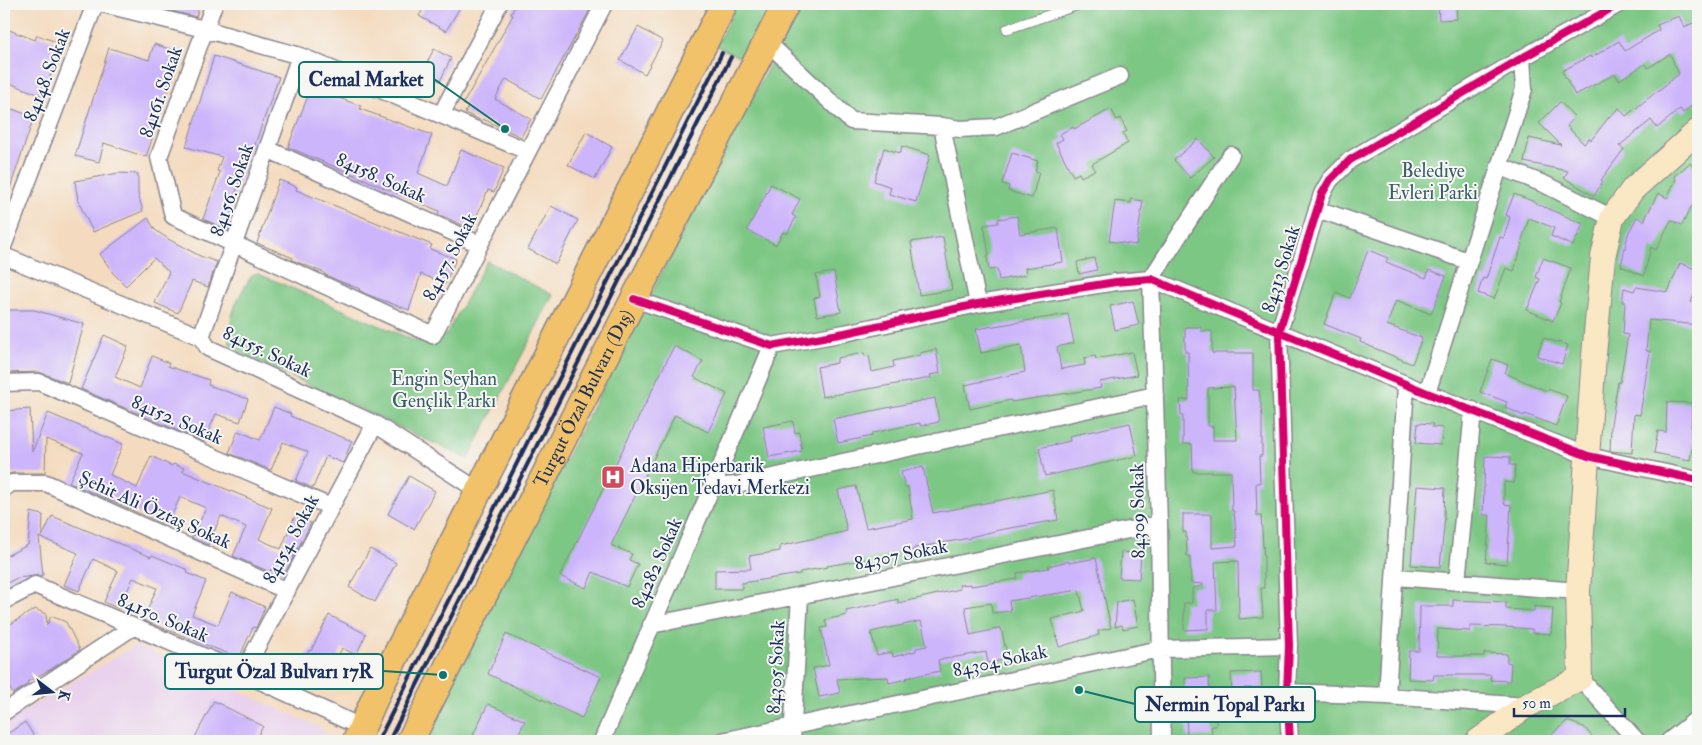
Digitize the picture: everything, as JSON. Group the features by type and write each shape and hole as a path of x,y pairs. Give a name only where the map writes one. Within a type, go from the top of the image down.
{"main road":[{"path":"359,735 378,691 724,4"},
{"name":"Turgut Özal Bulvarı (Dış)","path":"410,741 786,4"}],"street":[{"name":"84148. Sokak","path":"4,244 95,4"},
{"path":"104,4 300,56 527,151"},
{"name":"84161. Sokak","path":"214,4 159,158 173,216 234,245"},
{"path":"441,115 499,4"},
{"name":"84157. Sokak","path":"234,245 434,335 479,244 604,4"},
{"name":"84313 Sokak","path":"1290,741 1288,692 1290,646 1278,332 1322,194 1330,180 1350,160 1522,58 1619,4"},
{"path":"766,42 851,121 942,126 960,129 996,127 1120,76"},
{"name":"84156. Sokak","path":"201,337 300,56"},
{"path":"1427,393 1524,89 1522,58"},
{"path":"942,126 978,304"},
{"path":"1628,739 1580,678 1578,591 1603,257 1612,218 1634,189 1698,131"},
{"name":"84158. Sokak","path":"267,149 479,244"},
{"path":"1151,279 1231,155"},
{"path":"1498,166 1546,186 1612,218"},
{"path":"1316,209 1468,261"},
{"name":"84155. Sokak","path":"4,256 201,337 208,348 375,424 479,491"},
{"path":"634,299 772,346 844,333 978,304 1116,282 1151,279 1406,385 1588,456 1698,480"},
{"name":"84309 Sokak","path":"1151,279 1159,524 1162,741"},
{"name":"84282 Sokak","path":"602,741 772,346"},
{"name":"84152. Sokak","path":"4,384 39,382 331,508"},
{"path":"1387,696 1396,578 1406,385"},
{"path":"714,484 724,486 736,485 1155,395"},
{"path":"1457,582 1473,410"},
{"name":"84154. Sokak","path":"243,673 375,424"},
{"name":"Şehit Ali Öztaş Sokak","path":"4,488 12,483 46,483 287,591"},
{"name":"84307 Sokak","path":"651,625 1159,524"},
{"path":"1396,578 1578,591"},
{"name":"84150. Sokak","path":"4,601 35,584 243,673 359,735"},
{"name":"84305 Sokak","path":"793,733 800,595"},
{"path":"4,712 133,627"},
{"name":"84304 Sokak","path":"722,741 793,733 1160,648 1290,646"},
{"path":"1478,741 1526,706 1580,678"},
{"path":"1288,692 1387,696 1526,706"},
{"path":"1669,741 1698,718"}],"lane":[{"path":"1007,29 1081,4"}],"shaded area":[{"path":"136,645 321,728 330,741 4,741 4,723"}],"green space":[{"path":"737,4 773,4 743,59 716,46"},
{"name":"Belediye Evleri Parki","path":"801,4 1698,4 1698,741 420,741"},
{"name":"Engin Seyhan Gençlik Parkı","path":"487,261 553,295 468,459 240,353 230,345 232,316 242,291 253,274 259,274 418,342 446,335"}],"building":[{"path":"152,4 200,4 196,17 152,6"},
{"path":"426,4 462,4 446,31 419,16"},
{"path":"516,4 593,4 541,99 506,79 495,99 531,119 521,137 483,119 482,121 465,113 468,107 463,104 513,15 511,14"},
{"path":"1438,4 1456,4 1457,19 1439,20"},
{"path":"1679,16 1684,27 1698,21 1698,100 1683,113 1680,109 1657,128 1651,120 1619,146 1624,149 1601,180 1603,181 1594,196 1564,178 1568,171 1524,162 1529,138 1561,145 1539,123 1560,102 1575,117 1567,126 1584,144 1589,138 1591,140 1609,117 1619,108 1626,116 1679,74 1670,54 1648,68 1645,64 1619,80 1615,74 1575,95 1562,71 1590,56 1591,58 1619,41 1625,51 1659,30 1657,25"},
{"path":"638,27 663,41 645,74 620,60"},
{"path":"4,28 35,40 37,35 62,44 43,96 4,81"},
{"path":"154,44 181,53 146,157 104,143 99,162 75,156 109,48 149,60"},
{"path":"434,49 451,58 440,81 422,72"},
{"path":"214,56 279,77 235,195 230,212 234,214 228,230 203,219 220,172 217,171 222,157 186,147"},
{"path":"311,88 361,106 360,109 432,135 418,173 447,186 461,150 504,168 494,192 488,190 471,229 438,214 439,211 288,147"},
{"path":"4,106 34,117 6,200 4,200"},
{"path":"1111,109 1117,120 1120,118 1127,131 1123,133 1128,143 1092,164 1095,170 1081,177 1079,173 1073,176 1056,143 1063,139 1060,134 1073,127 1074,129"},
{"path":"586,132 612,147 595,179 568,165"},
{"path":"1198,139 1214,157 1190,178 1174,160"},
{"path":"902,146 930,155 916,202 889,194 891,187 874,181 884,148 900,153"},
{"path":"1012,153 1038,161 1035,171 1039,172 1032,198 1008,191 1009,186 1002,184"},
{"path":"1690,163 1698,173 1698,201 1691,207 1682,225 1671,220 1656,250 1651,247 1644,276 1621,266 1628,234 1637,217 1644,221 1658,193 1667,198 1676,179 1674,176"},
{"path":"119,173 138,174 138,194 143,211 93,232 78,201 75,181"},
{"path":"279,180 297,187 296,190 432,245 430,249 456,259 445,284 421,274 409,310 366,294 360,289 257,243"},
{"path":"771,184 800,199 792,215 796,217 787,234 783,232 776,245 747,230"},
{"path":"1514,194 1583,224 1573,246 1551,236 1554,228 1529,218 1514,271 1506,268 1494,299 1478,293 1483,278 1486,279 1500,237 1504,238 1510,217 1506,215"},
{"path":"1131,199 1143,201 1136,245 1109,241 1115,201 1131,203"},
{"path":"551,206 578,220 556,264 528,249"},
{"path":"1017,216 1020,234 1058,228 1063,262 1025,268 1026,275 999,280 997,269 989,270 987,256 989,256 984,225 998,223 998,219"},
{"path":"148,218 155,230 170,240 200,256 217,262 208,287 192,281 178,313 155,303 169,272 154,258 126,286 113,273 100,254"},
{"path":"943,237 952,290 919,295 911,242"},
{"path":"1368,250 1388,258 1386,262 1426,278 1429,270 1446,276 1431,314 1396,300 1387,325 1422,338 1412,364 1360,342 1361,339 1324,324 1336,292 1350,298"},
{"path":"1094,258 1097,270 1079,274 1077,262"},
{"path":"1543,258 1571,268 1559,302 1561,303 1553,321 1527,310 1540,279 1536,277"},
{"path":"1680,263 1698,270 1698,285 1691,302 1698,303 1698,325 1649,320 1646,351 1650,351 1640,415 1634,414 1632,453 1610,451 1611,424 1628,335 1623,334 1625,302 1622,302 1624,288 1634,291 1636,287 1668,292"},
{"path":"834,272 841,312 817,316 814,298 820,297 816,275"},
{"path":"1133,301 1139,325 1115,330 1110,306"},
{"path":"4,310 34,310 84,324 68,383 39,372 4,373"},
{"path":"1068,314 1074,343 1057,347 1061,369 1085,365 1084,358 1095,356 1096,359 1132,352 1137,375 1100,382 1101,388 1011,402 1011,400 970,409 965,385 1025,372 1021,345 981,353 976,329"},
{"path":"1185,327 1201,327 1201,331 1212,331 1212,353 1253,353 1253,390 1259,390 1262,415 1262,456 1259,456 1260,483 1256,483 1257,516 1261,516 1264,588 1261,588 1263,617 1239,619 1238,561 1215,562 1217,610 1208,610 1208,629 1184,630 1184,603 1192,603 1192,588 1203,586 1203,584 1191,583 1190,556 1187,556 1186,532 1183,532 1183,514 1212,514 1212,548 1237,546 1234,511 1232,511 1231,472 1193,472 1192,444 1183,444 1183,416 1181,416 1180,400 1189,400 1188,352 1185,352","holes":["1234,387 1237,440 1213,440 1213,426 1208,426 1208,388"]},
{"path":"104,335 128,346 115,377 140,388 152,356 169,363 168,366 209,380 208,385 248,399 240,422 216,414 204,442 81,389"},
{"path":"1543,338 1568,345 1562,364 1537,356"},
{"path":"674,346 703,361 694,377 727,394 708,432 675,415 611,545 632,554 629,560 638,564 627,587 593,572 586,588 560,576"},
{"path":"936,349 940,373 930,375 931,378 822,397 817,367 837,363 837,358 864,353 865,356 869,355 872,372 894,367 893,361"},
{"path":"1492,359 1508,365 1505,373 1547,391 1548,389 1567,396 1556,426 1525,414 1524,416 1505,407 1507,402 1480,392"},
{"path":"935,398 939,422 920,426 920,423 872,433 872,436 838,443 833,419"},
{"path":"1667,402 1692,403 1691,437 1694,438 1690,460 1654,453 1658,431 1666,432"},
{"path":"274,407 291,414 290,416 352,441 343,463 326,456 313,488 296,481 308,452 283,442 271,470 229,453 238,431 260,440"},
{"path":"30,409 32,452 48,413 123,444 110,475 137,488 151,456 172,466 173,464 184,468 182,471 272,508 259,539 281,549 295,516 311,523 284,575 271,569 270,572 233,556 246,527 221,516 208,545 192,538 206,508 180,497 167,526 69,482 83,453 46,439 45,473 12,473 4,476 4,411"},
{"path":"793,421 795,433 799,432 802,451 769,457 763,427"},
{"path":"1130,423 1137,456 1045,476 1039,448 1070,441 1069,436"},
{"path":"1418,423 1433,424 1432,427 1443,428 1441,445 1416,443"},
{"path":"1485,456 1510,457 1510,465 1515,465 1514,483 1504,482 1504,504 1511,505 1507,564 1486,562 1490,515 1483,515"},
{"path":"923,467 933,513 1053,490 1058,520 999,530 970,538 914,548 914,550 827,566 800,572 800,574 742,583 742,589 715,589 715,570 751,569 749,556 780,551 780,546 847,531 838,490 856,486 866,528 913,519 908,487 905,487 901,472"},
{"path":"409,476 435,491 414,529 388,514"},
{"path":"1417,486 1445,488 1445,517 1440,567 1411,565"},
{"path":"31,512 43,515 42,537 52,516 151,557 152,555 188,570 187,573 206,581 192,615 218,625 232,592 265,607 256,628 253,627 239,658 143,620 157,588 133,578 119,609 104,602 118,571 93,559 79,591 64,585 78,553 39,537 43,575 17,578 7,583 4,576 4,557 28,545"},
{"path":"370,549 396,563 375,602 349,587"},
{"path":"1121,552 1141,554 1139,579 1119,578"},
{"path":"1096,558 1111,628 1098,631 1099,635 1059,647 1052,619 1084,611 1079,590 1009,601 1011,611 992,613 991,603 965,607 970,635 1001,628 1008,659 988,663 986,652 938,660 940,671 889,683 888,677 837,679 840,693 819,697 813,668 829,665 821,628 827,627 825,620 847,615 846,611 898,599 898,603 960,589 959,585 971,584 971,586 1017,579 1017,573 1049,568 1048,566 1069,561 1069,563","holes":["921,621 927,646 893,657 892,652 877,655 871,632"]},
{"path":"1133,599 1138,626 1123,629 1122,625 1115,627 1117,602"},
{"path":"1453,600 1506,602 1506,609 1534,611 1534,606 1553,608 1551,634 1532,633 1532,629 1505,627 1470,626 1470,631 1438,629 1437,656 1484,656 1484,653 1507,654 1507,662 1511,663 1510,681 1490,680 1491,675 1434,675 1433,680 1408,679 1409,651 1419,651 1420,606 1453,606"},
{"path":"35,609 46,614 47,625 51,616 66,622 80,650 27,682 28,684 13,694 9,687 4,690 4,628"},
{"path":"329,615 366,634 356,655 342,648 325,684 312,677 307,689 276,674 286,654 303,662 309,650 311,651"},
{"path":"506,634 601,677 582,718 488,674"},
{"path":"1261,672 1262,688 1244,688 1244,694 1232,694 1231,673"},
{"path":"1209,677 1210,714 1216,714 1216,726 1211,726 1212,736 1187,737 1185,678"},
{"path":"214,701 263,726 255,741 193,741"},
{"path":"488,704 525,721 515,741 487,741 473,735"},
{"path":"1567,721 1584,727 1596,741 1544,741"},
{"path":"25,722 37,741 4,741 4,736"}],"railway":[{"path":"378,741 722,53"},
{"path":"389,741 731,57"}],"cycle path":[{"path":"1290,741 1287,692 1289,646 1279,332 1322,194 1330,180 1350,160 1522,58 1619,4"},
{"path":"634,299 772,346 845,333 978,304 1116,282 1151,279 1427,393 1588,456 1698,480"}],"place":[{"name":"Cemal Market","path":"505,129"},
{"name":"Adana Hiperbarik Oksijen Tedavi Merkezi","path":"613,477"},
{"name":"Turgut Özal Bulvarı 17R","path":"443,675"},
{"name":"Nermin Topal Parkı","path":"1079,690"}]}
